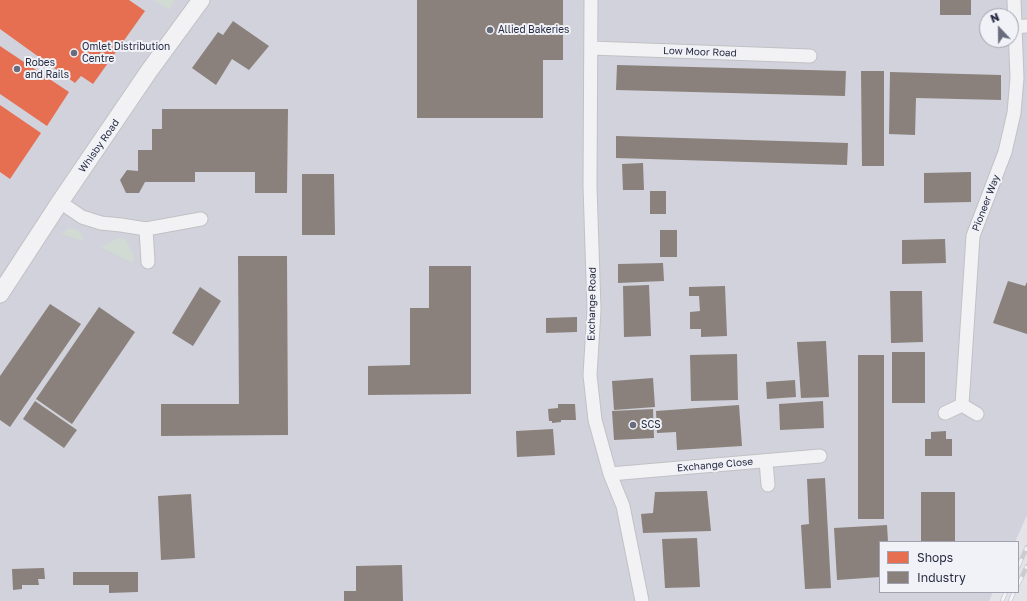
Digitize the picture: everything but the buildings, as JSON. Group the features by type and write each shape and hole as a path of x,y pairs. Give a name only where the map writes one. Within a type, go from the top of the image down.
{"street":[{"name":"Whisby Road","path":"0,294 60,202 149,71 201,0"},
{"name":"Exchange Road","path":"591,0 590,186 594,310 590,375 595,420 610,474 623,506 642,601"},
{"name":"Pioneer Way","path":"962,405 974,236 1005,152 1014,113 1021,26 1014,0"},
{"name":"Low Moor Road","path":"591,48 810,56"},
{"path":"60,202 82,217 101,223 146,229 201,219"},
{"path":"146,229 148,262"},
{"path":"945,413 962,405 977,414"},
{"name":"Exchange Close","path":"610,474 820,456"},
{"path":"766,461 768,485"}],"shaded area":[{"path":"0,0 1027,0 1027,515 1015,541 879,541 879,593 993,593 989,601 0,601"},
{"path":"154,0 175,0 169,10"},
{"path":"68,228 79,231 82,235 83,241 62,234"},
{"path":"118,238 125,239 134,256 133,263 101,247"}],"railway":[{"path":"1019,565 1027,547"},
{"path":"1019,583 1027,566"},
{"path":"1002,601 1006,593"},
{"path":"1010,601 1014,593"}],"place":[{"name":"Allied Bakeries","path":"490,30"},
{"name":"Omlet Distribution Centre","path":"74,53"},
{"name":"Robes and Rails","path":"17,69"},
{"name":"SCS","path":"633,425"}]}
